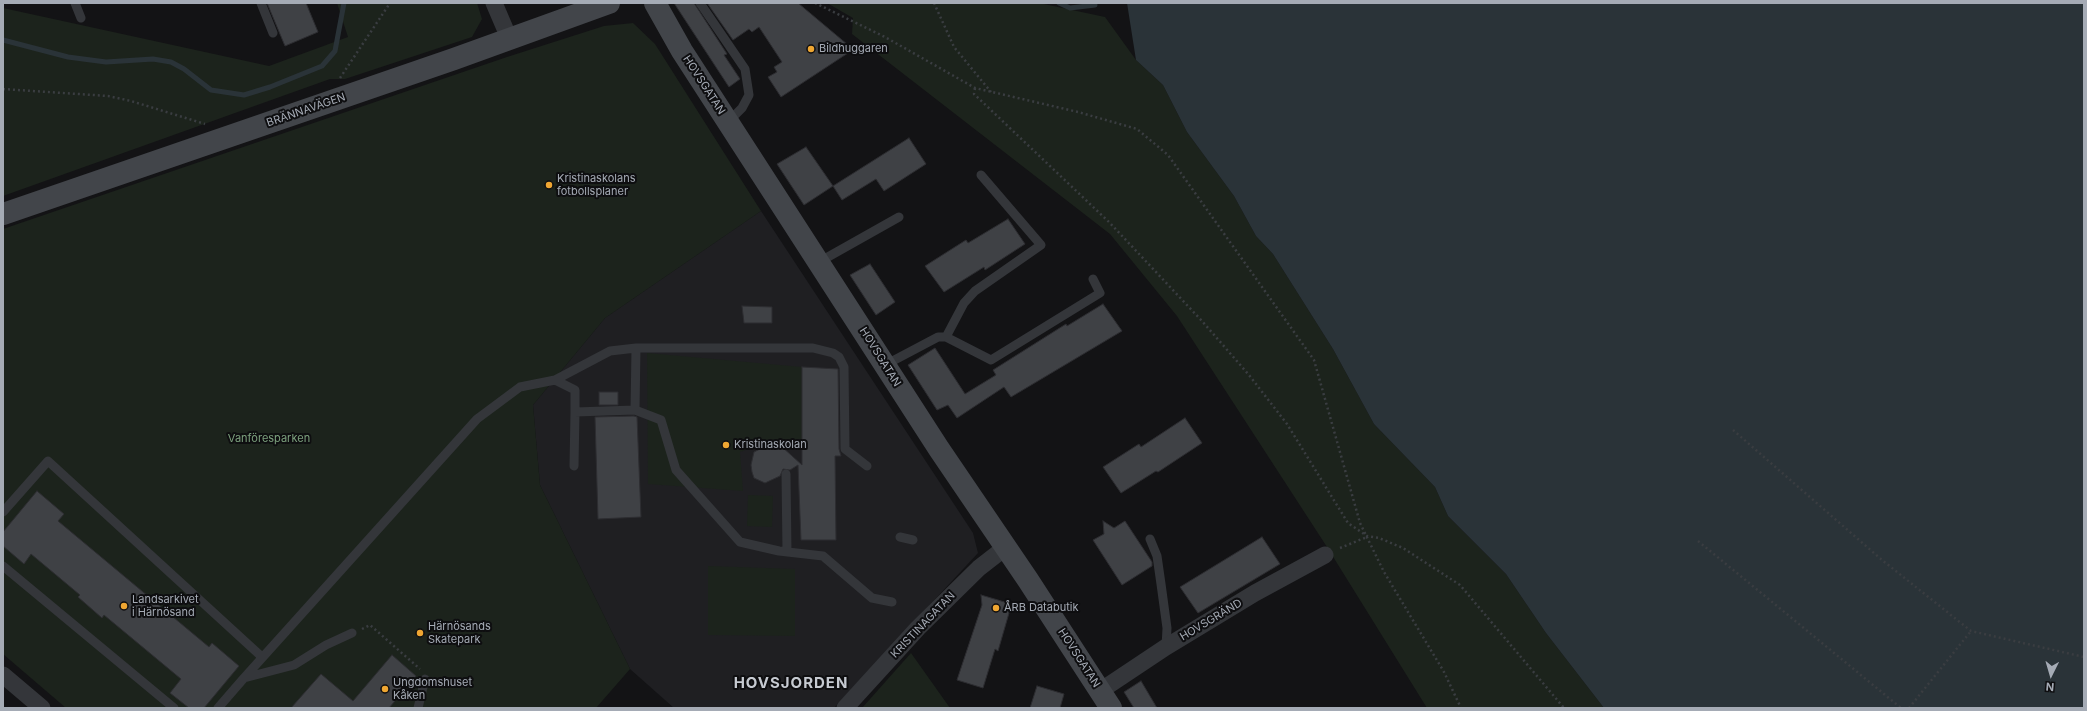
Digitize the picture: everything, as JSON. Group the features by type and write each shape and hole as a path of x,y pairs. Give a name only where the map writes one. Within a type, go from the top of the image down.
{"main road":[{"name":"BRÄNNAVÄGEN","path":"3,214 446,62 609,3"},
{"name":"HOVSGATAN","path":"655,3 682,51 939,449 1006,547 1105,700"}],"street":[{"path":"494,3 509,38"},
{"name":"KRISTINAGATAN","path":"845,708 918,628 979,568 1006,547"},
{"name":"HOVSGRÄND","path":"1105,700 1166,647 1256,592 1325,555"},
{"path":"3,675 42,708"}],"lane":[{"path":"75,3 81,18"},
{"path":"261,3 273,33"},
{"path":"700,3 745,69 749,95 742,108 728,122"},
{"path":"946,337 964,303 975,291 1041,245 981,175"},
{"path":"819,262 899,217"},
{"path":"885,365 938,337 946,337 991,360 1100,293 1093,280"},
{"path":"635,410 636,348"},
{"path":"218,708 477,419 520,387 555,380 610,350 636,348 813,348 833,353 839,358 844,367 845,449 867,466"},
{"path":"555,380 576,390 574,466"},
{"path":"575,412 635,410 661,420 676,470 740,542 787,552 823,556 872,598 892,602"},
{"path":"3,512 48,461 262,658"},
{"path":"786,474 787,552"},
{"path":"900,537 913,540"},
{"path":"1150,539 1157,556 1167,628 1166,647"},
{"path":"3,566 174,708"},
{"path":"244,678 294,665 326,645 352,633"},
{"path":"418,708 425,679"}],"path":[{"path":"339,80 390,3"},
{"path":"815,3 885,37 975,88 1078,112 1137,129 1168,155 1314,360 1360,523 1384,572 1444,672 1461,708"},
{"path":"934,3 954,47 991,92"},
{"path":"975,88 974,94 1109,222 1208,327 1249,375 1287,424 1348,523 1367,536 1379,538 1402,548 1460,585 1564,708"},
{"path":"3,89 108,96 131,101 209,126"},
{"path":"1733,430 1882,560 1971,631 2084,657"},
{"path":"1325,555 1367,536"},
{"path":"1698,541 1901,708"},
{"path":"352,633 370,625 424,672 425,679"},
{"path":"1909,708 1971,631"}],"shaded area":[{"path":"1127,3 2084,3 2084,708 1604,708 1546,633 1506,574 1448,516 1435,487 1374,424 1333,349 1273,254 1256,236 1234,196 1187,132 1163,85 1136,60"},
{"name":"Kristinaskolan","path":"761,211 973,533 978,553 834,708 674,708 630,669 540,485 533,405 605,318"}],"green space":[{"path":"337,3 477,3 482,19 472,37 345,79 330,79 3,196 3,8 269,66 348,37"},
{"path":"827,3 1039,3 1105,17 1136,60 1163,85 1187,132 1234,196 1256,236 1273,254 1333,349 1374,424 1435,487 1448,516 1506,574 1546,633 1604,708 1427,708 1327,547 1177,316 1110,234 852,34 853,18"},
{"name":"Vanföresparken","path":"633,23 655,44 761,211 605,318 533,405 540,485 630,669 596,708 66,708 3,654 3,229 507,57 604,26"},
{"path":"647,353 802,367 802,439 768,442 740,452 743,491 648,484"},
{"path":"748,495 773,496 772,527 747,526"},
{"path":"708,566 795,569 795,636 708,635"},
{"path":"911,653 950,708 862,708"}],"building":[{"path":"267,3 306,3 318,32 285,46"},
{"path":"674,3 694,3 727,54 724,55 740,79 729,87"},
{"name":"Bildhuggaren","path":"707,3 798,3 848,45 848,53 781,97 768,77 777,72 774,67 782,62 759,27 752,32 749,29 733,40"},
{"path":"909,138 926,164 884,191 876,179 842,200 833,186"},
{"path":"806,147 833,186 804,205 777,164"},
{"path":"1008,219 1025,244 985,270 984,267 944,292 925,266 966,240 968,243"},
{"path":"870,264 895,302 876,315 850,275"},
{"path":"1103,304 1122,331 1011,397 1004,387 957,418 948,405 937,410 908,365 935,348 965,394 996,375 993,370 1066,324 1067,326"},
{"path":"742,306 772,307 772,323 744,323"},
{"path":"802,367 838,369 839,449 841,456 835,456 836,540 801,540 798,465 790,470 783,469 780,476 765,483 754,478 752,472 751,465 754,452 768,445 775,444 781,446 802,465"},
{"path":"599,392 618,392 618,405 599,405"},
{"path":"595,417 637,417 641,517 598,519"},
{"path":"1185,418 1202,443 1158,472 1156,471 1121,493 1103,467 1139,444 1141,447"},
{"name":"Landsarkivet i Härnösand","path":"37,491 64,514 58,521 209,647 212,643 239,666 204,708 189,708 170,693 181,679 104,615 102,618 78,597 80,595 31,554 24,564 3,546 3,532"},
{"path":"1103,521 1114,528 1125,521 1152,562 1152,566 1122,585 1093,540 1104,534"},
{"path":"1262,537 1280,564 1198,613 1180,587"},
{"path":"981,595 1008,603 1009,613 998,651 995,649 983,688 957,680 982,605"},
{"name":"Ungdomshuset Kåken","path":"392,655 416,676 389,708 291,708 321,674 353,701"},
{"path":"1141,681 1157,708 1134,708 1124,692"},
{"path":"1037,686 1064,694 1060,708 1030,708"}],"waterway":[{"path":"3,40 68,57 106,62 153,59 171,62 184,69 211,90 244,95 270,87 322,66 335,51 344,3"},
{"path":"1059,3 1070,8 1095,5 1094,3"}],"place":[{"name":"Bildhuggaren","path":"811,49"},
{"name":"Kristinaskolans fotbollsplaner","path":"549,185"},
{"name":"Kristinaskolan","path":"726,445"},
{"name":"Landsarkivet i Härnösand","path":"124,606"},
{"name":"ÅRB Databutik","path":"996,608"},
{"name":"Härnösands Skatepark","path":"420,633"},
{"name":"Ungdomshuset Kåken","path":"385,689"}],"district":[{"name":"HOVSJORDEN","path":"791,683"}]}
